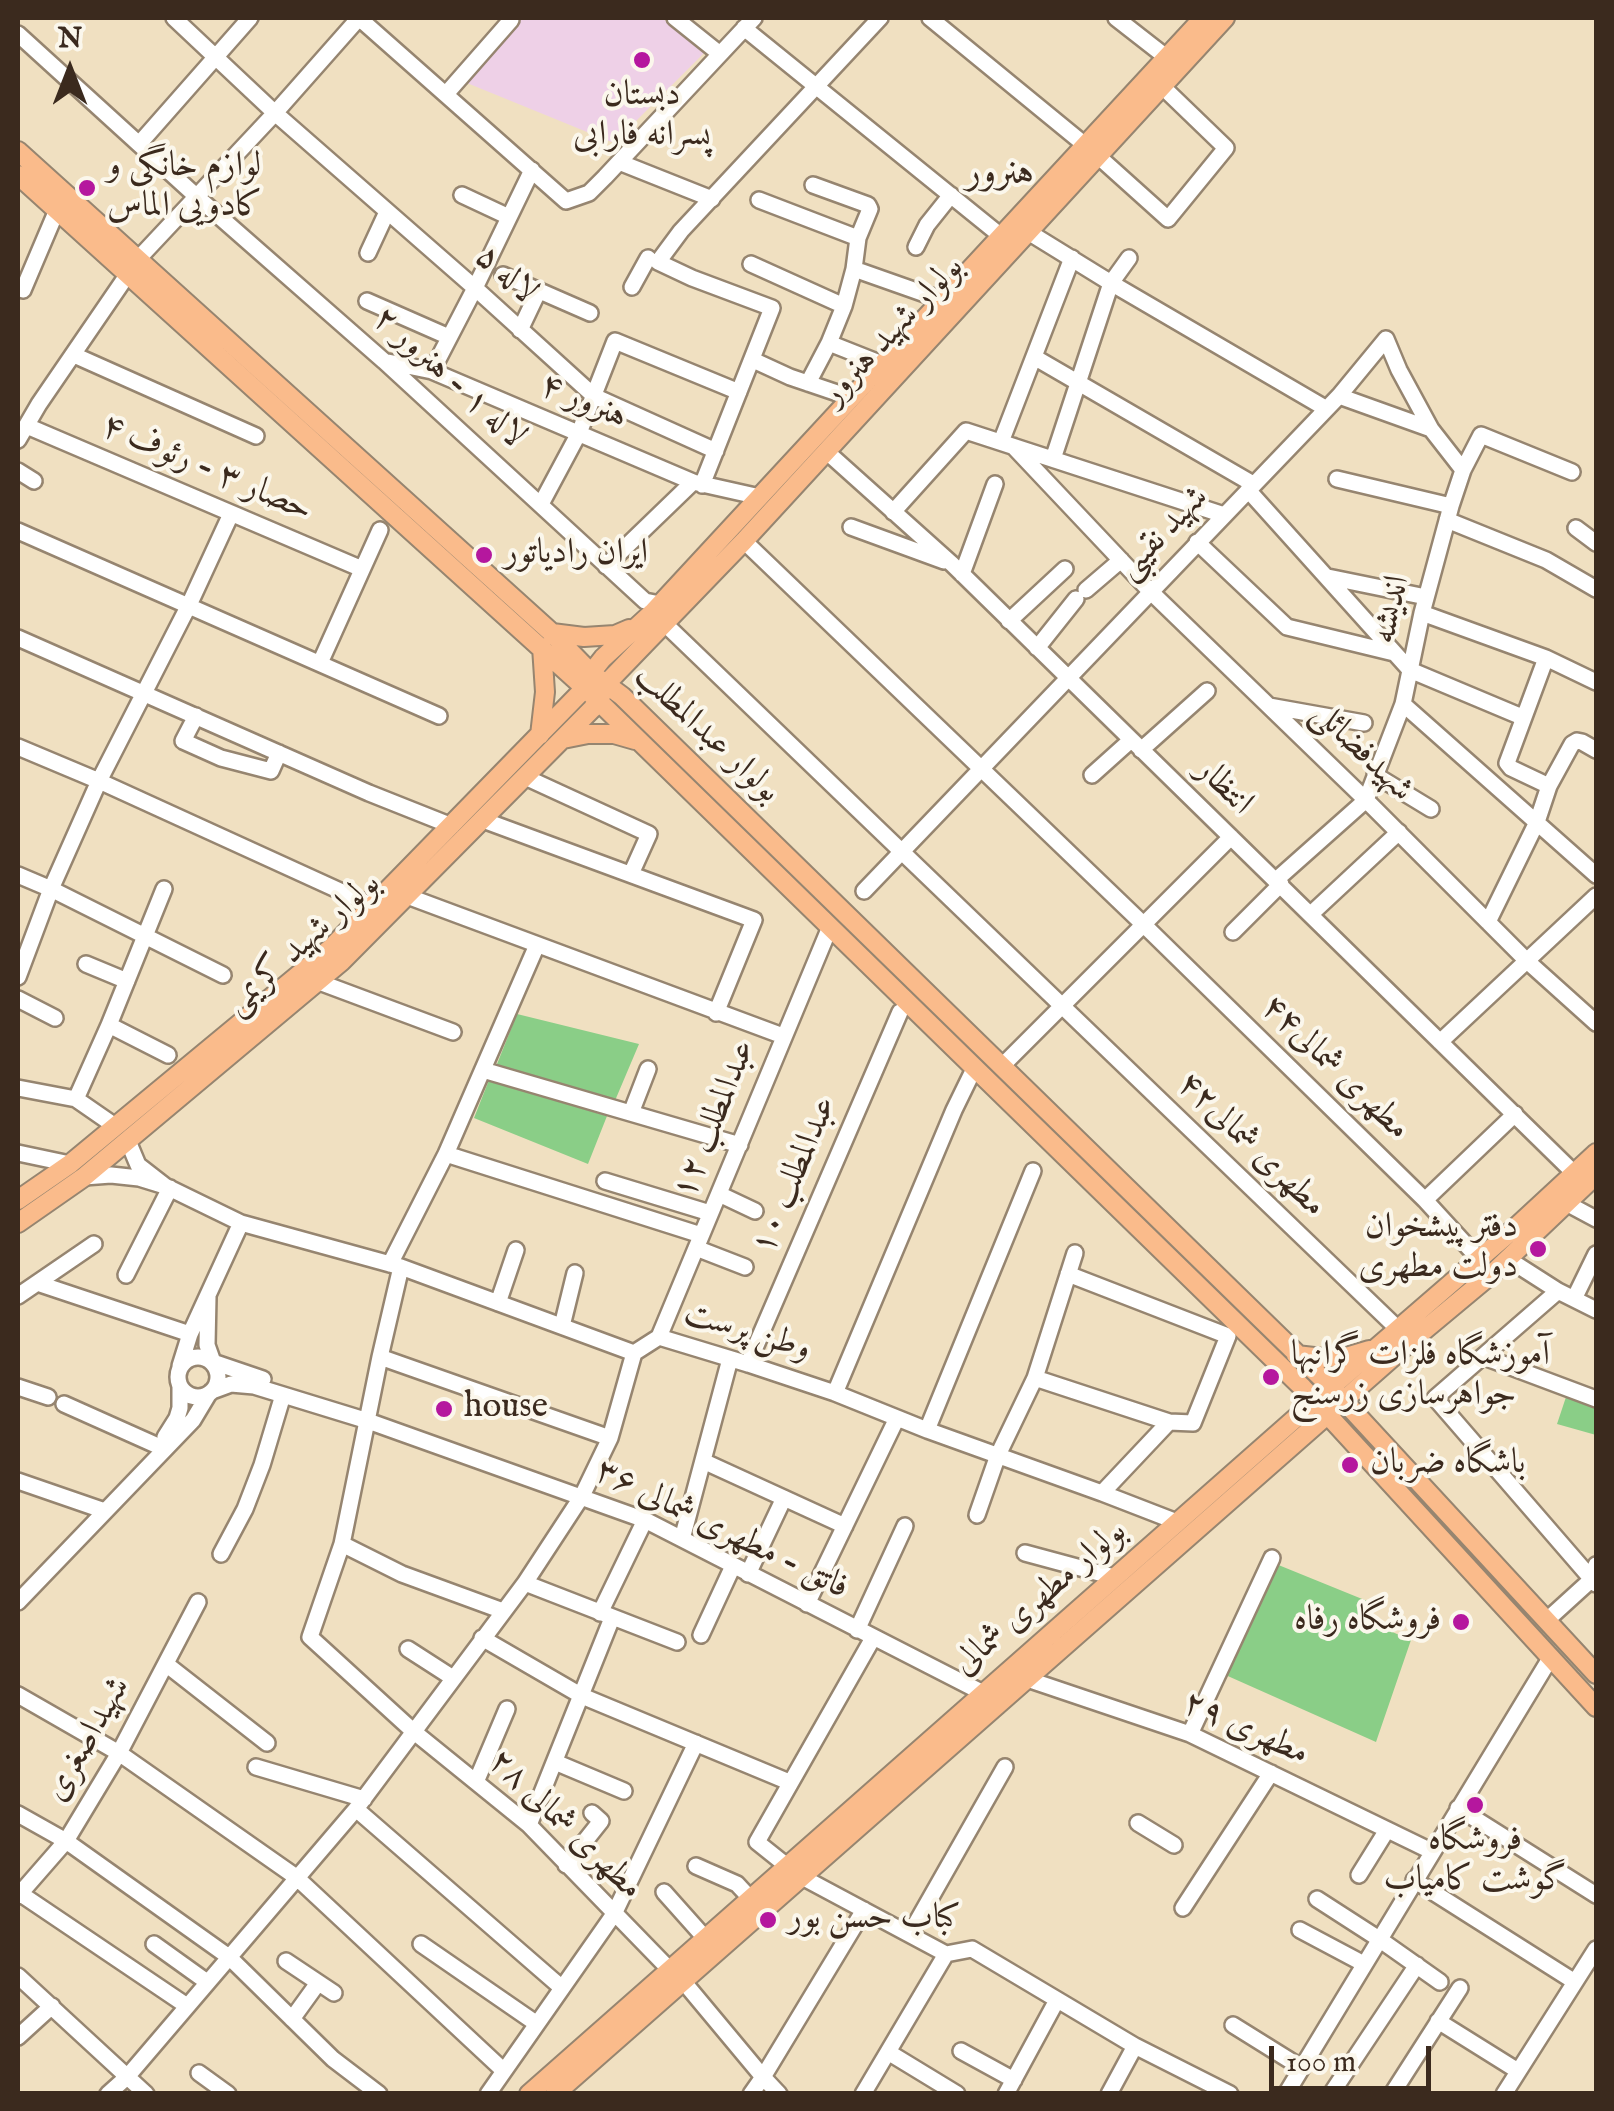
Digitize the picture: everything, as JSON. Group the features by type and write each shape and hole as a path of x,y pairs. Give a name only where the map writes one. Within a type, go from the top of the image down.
{"main road":[{"name":"بولوار شهید هنرور","path":"595,687 882,364 908,351 1030,232 1166,57 1203,18"},
{"name":"بولوار شهید هنرور","path":"595,687 639,626 662,614 744,541 826,452 908,351 942,300 1001,236 1226,18"},
{"name":"بولوار عبدالمطلب","path":"18,150 133,266 595,687 639,741 1321,1408 1596,1707"},
{"name":"بولوار عبدالمطلب","path":"18,175 56,210 133,266"},
{"path":"540,734 547,640 615,636 639,626"},
{"name":"بولوار عبدالمطلب","path":"595,687 622,696 1337,1394 1596,1674"},
{"name":"بولوار شهید کریمی","path":"122,1134 330,948 540,734 595,687"},
{"name":"بولوار شهید کریمی","path":"18,1223 77,1170 342,961 562,739 595,687"},
{"path":"562,739 614,734 639,741"},
{"name":"بولوار مطهری شمالی","path":"1337,1394 1374,1348 1596,1153"},
{"name":"بولوار شهید کریمی","path":"18,1200 77,1170"},
{"name":"بولوار مطهری شمالی","path":"529,2094 676,1975 890,1788 1027,1678 1146,1562 1337,1394 1508,1259 1596,1176"},
{"path":"1296,1355 1349,1356 1374,1348"},
{"name":"بولوار مطهری شمالی","path":"890,1788 983,1693 1114,1577 1146,1562 1176,1522 1321,1408"},
{"path":"1457,1555 1472,1541"},
{"name":"بولوار مطهری شمالی","path":"555,2094 676,1975 705,1938 750,1898 794,1871"}],"street":[{"name":"لاله ۵","path":"174,18 275,113 594,396 716,451"},
{"path":"139,144 250,18"},
{"path":"18,440 133,266 359,18 566,201 588,193 749,23 818,86 1001,236"},
{"path":"446,94 510,18"},
{"path":"675,18 720,54"},
{"path":"632,287 880,18"},
{"path":"930,18 1168,218 1226,148 1169,93"},
{"path":"1116,18 1166,57"},
{"name":"لاله ۱ - هنرور ۲","path":"18,34 662,614 902,851"},
{"path":"619,162 712,198"},
{"path":"432,371 532,170"},
{"path":"808,383 844,306 858,238 870,206 813,185"},
{"path":"462,195 510,217"},
{"path":"916,246 951,195"},
{"path":"759,200 858,238"},
{"path":"20,288 56,210"},
{"path":"368,253 387,212"},
{"path":"1030,232 1326,408"},
{"path":"1007,444 1072,258"},
{"path":"1053,458 1111,283 1129,258"},
{"path":"606,566 698,483 716,451 772,308 653,260"},
{"path":"750,264 844,306"},
{"path":"854,269 942,300"},
{"path":"503,275 590,313"},
{"path":"520,330 539,290"},
{"path":"367,301 449,337"},
{"name":"شهید نقیبی","path":"864,891 1338,396 1386,338 1431,429"},
{"path":"541,504 579,433 615,341 739,392"},
{"path":"829,343 882,364"},
{"path":"74,355 256,436"},
{"path":"1034,358 1250,487 1410,670 1522,716"},
{"path":"753,360 852,398"},
{"name":"هنرور ۴","path":"384,361 432,371 698,483 760,497"},
{"path":"1338,396 1431,429 1462,470"},
{"name":"حصار ۳ - رئوف ۴","path":"27,426 362,569"},
{"path":"894,512 966,431 1224,514"},
{"name":"اندیشه","path":"1366,800 1403,704 1424,605 1462,470 1481,435 1572,472"},
{"name":"شهیدفضائلی","path":"1007,444 1150,591 1596,1023"},
{"name":"انتظار","path":"826,452 957,569 1574,1172"},
{"path":"18,472 34,480"},
{"path":"1337,478 1449,513 1595,586"},
{"path":"851,527 957,569 995,484"},
{"path":"18,977 51,889 99,781 189,605 230,514"},
{"path":"1576,528 1596,543"},
{"path":"320,663 380,530"},
{"path":"18,532 439,716"},
{"name":"مطهری شمالی۴۴","path":"744,541 1144,924 1425,1200 1479,1259"},
{"path":"1197,542 1287,627 1394,653"},
{"path":"1037,648 1081,594 1121,560"},
{"path":"1009,620 1065,569"},
{"path":"1328,577 1424,605 1596,682"},
{"path":"18,638 452,826"},
{"path":"1546,658 1507,764 1549,786"},
{"path":"1092,776 1207,691"},
{"path":"1403,704 1596,874"},
{"path":"1270,706 1364,722"},
{"path":"196,716 184,741 221,758 270,771 279,753"},
{"path":"1488,922 1572,744 1582,742 1596,750"},
{"path":"18,747 373,906"},
{"path":"1375,776 1431,809"},
{"path":"524,777 649,834 631,874"},
{"path":"1233,932 1278,882 1366,800"},
{"path":"483,820 754,920 716,1012"},
{"path":"1312,914 1399,832"},
{"path":"1003,1065 1230,837"},
{"name":"مطهری شمالی۴۲","path":"902,851 1397,1328"},
{"path":"18,875 223,975"},
{"path":"76,1099 164,889"},
{"path":"407,896 783,1036"},
{"path":"1440,1042 1596,896"},
{"name":"عبدالمطلب ۱۲","path":"659,1337 830,927"},
{"path":"503,1610 402,1574 342,1544 396,1265 537,945"},
{"path":"86,964 127,981"},
{"path":"300,972 317,983 452,1032"},
{"path":"18,999 54,1018"},
{"name":"عبدالمطلب ۱۰","path":"748,1364 900,1012"},
{"path":"109,1026 168,1056"},
{"path":"631,1114 648,1069"},
{"path":"836,1393 974,1069"},
{"path":"482,1070 740,1145"},
{"path":"18,1088 76,1099 122,1134 138,1165 168,1187"},
{"path":"1425,1200 1515,1114"},
{"path":"18,1153 77,1170 139,1178 168,1187"},
{"path":"446,1154 698,1242 745,1267"},
{"path":"927,1430 1034,1171"},
{"path":"606,1181 710,1213"},
{"path":"126,1275 168,1187"},
{"name":"وطن پرست","path":"168,1187 241,1223 396,1265 634,1353 659,1337 836,1393 1176,1522"},
{"path":"719,1194 755,1210"},
{"path":"1568,1204 1596,1218"},
{"path":"130,1484 177,1418 181,1397 177,1376 190,1334 241,1223"},
{"path":"18,1296 94,1244"},
{"path":"498,1303 516,1250"},
{"path":"976,1515 998,1456 1035,1378 1075,1253"},
{"path":"1574,1299 1596,1254"},
{"path":"1508,1259 1596,1310"},
{"path":"562,1326 575,1273"},
{"path":"1035,1378 1169,1422 1193,1423 1228,1336 1068,1274"},
{"path":"36,1283 190,1334"},
{"path":"1547,1620 1595,1576 1436,1398 1558,1291"},
{"path":"18,1602 25,1586 105,1511 192,1420 210,1393 219,1377 207,1345 208,1297"},
{"path":"108,2094 360,1804 524,1583 582,1496 610,1438 634,1353"},
{"path":"180,1366 193,1357 204,1357 368,1421"},
{"path":"380,1357 610,1438"},
{"path":"1484,1357 1596,1399"},
{"path":"682,1540 730,1359"},
{"path":"180,1386 192,1396 242,1383 368,1421"},
{"path":"18,1387 158,1446"},
{"path":"221,1554 262,1465 283,1395"},
{"path":"807,1604 897,1418"},
{"name":"فاتق - مطهری شمالی ۳۶","path":"368,1421 645,1520 983,1693"},
{"path":"1102,1492 1169,1422"},
{"path":"703,1461 845,1526"},
{"path":"18,1481 105,1511"},
{"path":"748,1574 784,1498"},
{"path":"529,1825 582,1696 606,1615 645,1520"},
{"path":"857,1630 904,1526"},
{"name":"مطهری شمالی ۲۸","path":"342,1544 310,1637 413,1731 529,1825 676,1975 779,2094"},
{"path":"1026,1553 1114,1577"},
{"path":"1190,1734 1272,1558"},
{"path":"701,1635 733,1566"},
{"path":"524,1583 677,1642"},
{"name":"شهیداصغری","path":"18,1894 66,1841 119,1753 198,1602"},
{"path":"482,1638 582,1696 789,1782"},
{"path":"873,1638 757,1842 794,1871 946,1954 972,1950 1136,2046 1230,2094"},
{"path":"408,1649 452,1678"},
{"path":"1286,2094 1551,1657"},
{"path":"166,1664 267,1743"},
{"name":"مطهری ۲۹","path":"1027,1678 1190,1734 1432,1851"},
{"path":"18,1695 119,1753 296,1877 504,2070"},
{"path":"476,1782 507,1709"},
{"path":"488,2094 614,1914 696,1743"},
{"path":"554,1762 624,1790"},
{"path":"256,1767 360,1804 562,1988"},
{"path":"910,1934 1005,1767"},
{"path":"1184,1908 1271,1774"},
{"path":"1458,1808 1596,1895"},
{"path":"566,1865 600,1821 592,1813"},
{"path":"18,1814 66,1841 229,1957 333,2059 378,2094"},
{"path":"1138,1824 1174,1845"},
{"path":"1359,1875 1387,1830"},
{"path":"696,1866 737,1884 750,1898"},
{"path":"1414,1880 1575,1982"},
{"path":"664,1892 705,1938"},
{"path":"18,1894 187,2006"},
{"path":"1317,1900 1440,1982"},
{"path":"751,2094 864,1910"},
{"path":"1300,1930 1364,1964"},
{"path":"154,1944 207,1982"},
{"path":"421,1944 536,2024"},
{"path":"1504,2094 1596,1949"},
{"path":"863,2094 946,1954"},
{"path":"286,1961 334,1992"},
{"path":"1332,2094 1417,1966"},
{"path":"18,1976 146,2094"},
{"path":"292,2020 318,1983"},
{"path":"1392,2094 1460,1988"},
{"path":"961,2051 1010,2087 1057,2000"},
{"path":"18,2037 52,2006"},
{"path":"1438,2021 1518,2071"},
{"path":"1234,2025 1302,2068"},
{"path":"1110,2094 1136,2046"},
{"path":"888,2052 947,2091"},
{"path":"199,2073 228,2094"}],"shaded area":[{"path":"522,18 662,18 705,52 614,143 467,83"}],"green space":[{"path":"517,1014 639,1044 614,1103 495,1069"},
{"path":"489,1080 607,1116 588,1164 474,1118"},
{"path":"1567,1394 1596,1405 1596,1435 1557,1424"},
{"path":"1276,1564 1372,1603 1369,1622 1411,1640 1376,1742 1221,1673"}],"place":[{"name":"دبستان پسرانه فارابی","path":"642,60"},
{"name":"لوازم خانگی و کادویی الماس","path":"87,188"},
{"name":"ایران رادیاتور","path":"484,555"},
{"name":"دفتر پیشخوان دولت مطهری","path":"1538,1249"},
{"name":"آموزشگاه فلزات گرانبها جواهرسازی زرسنج","path":"1271,1377"},
{"name":"house","path":"444,1409"},
{"name":"باشگاه ضربان","path":"1350,1465"},
{"name":"فروشگاه رفاه","path":"1461,1622"},
{"name":"فروشگاه گوشت کامیاب","path":"1475,1805"},
{"name":"كباب حسن بور","path":"768,1920"}],"district":[{"name":"هنرور","path":"1000,175"}]}
